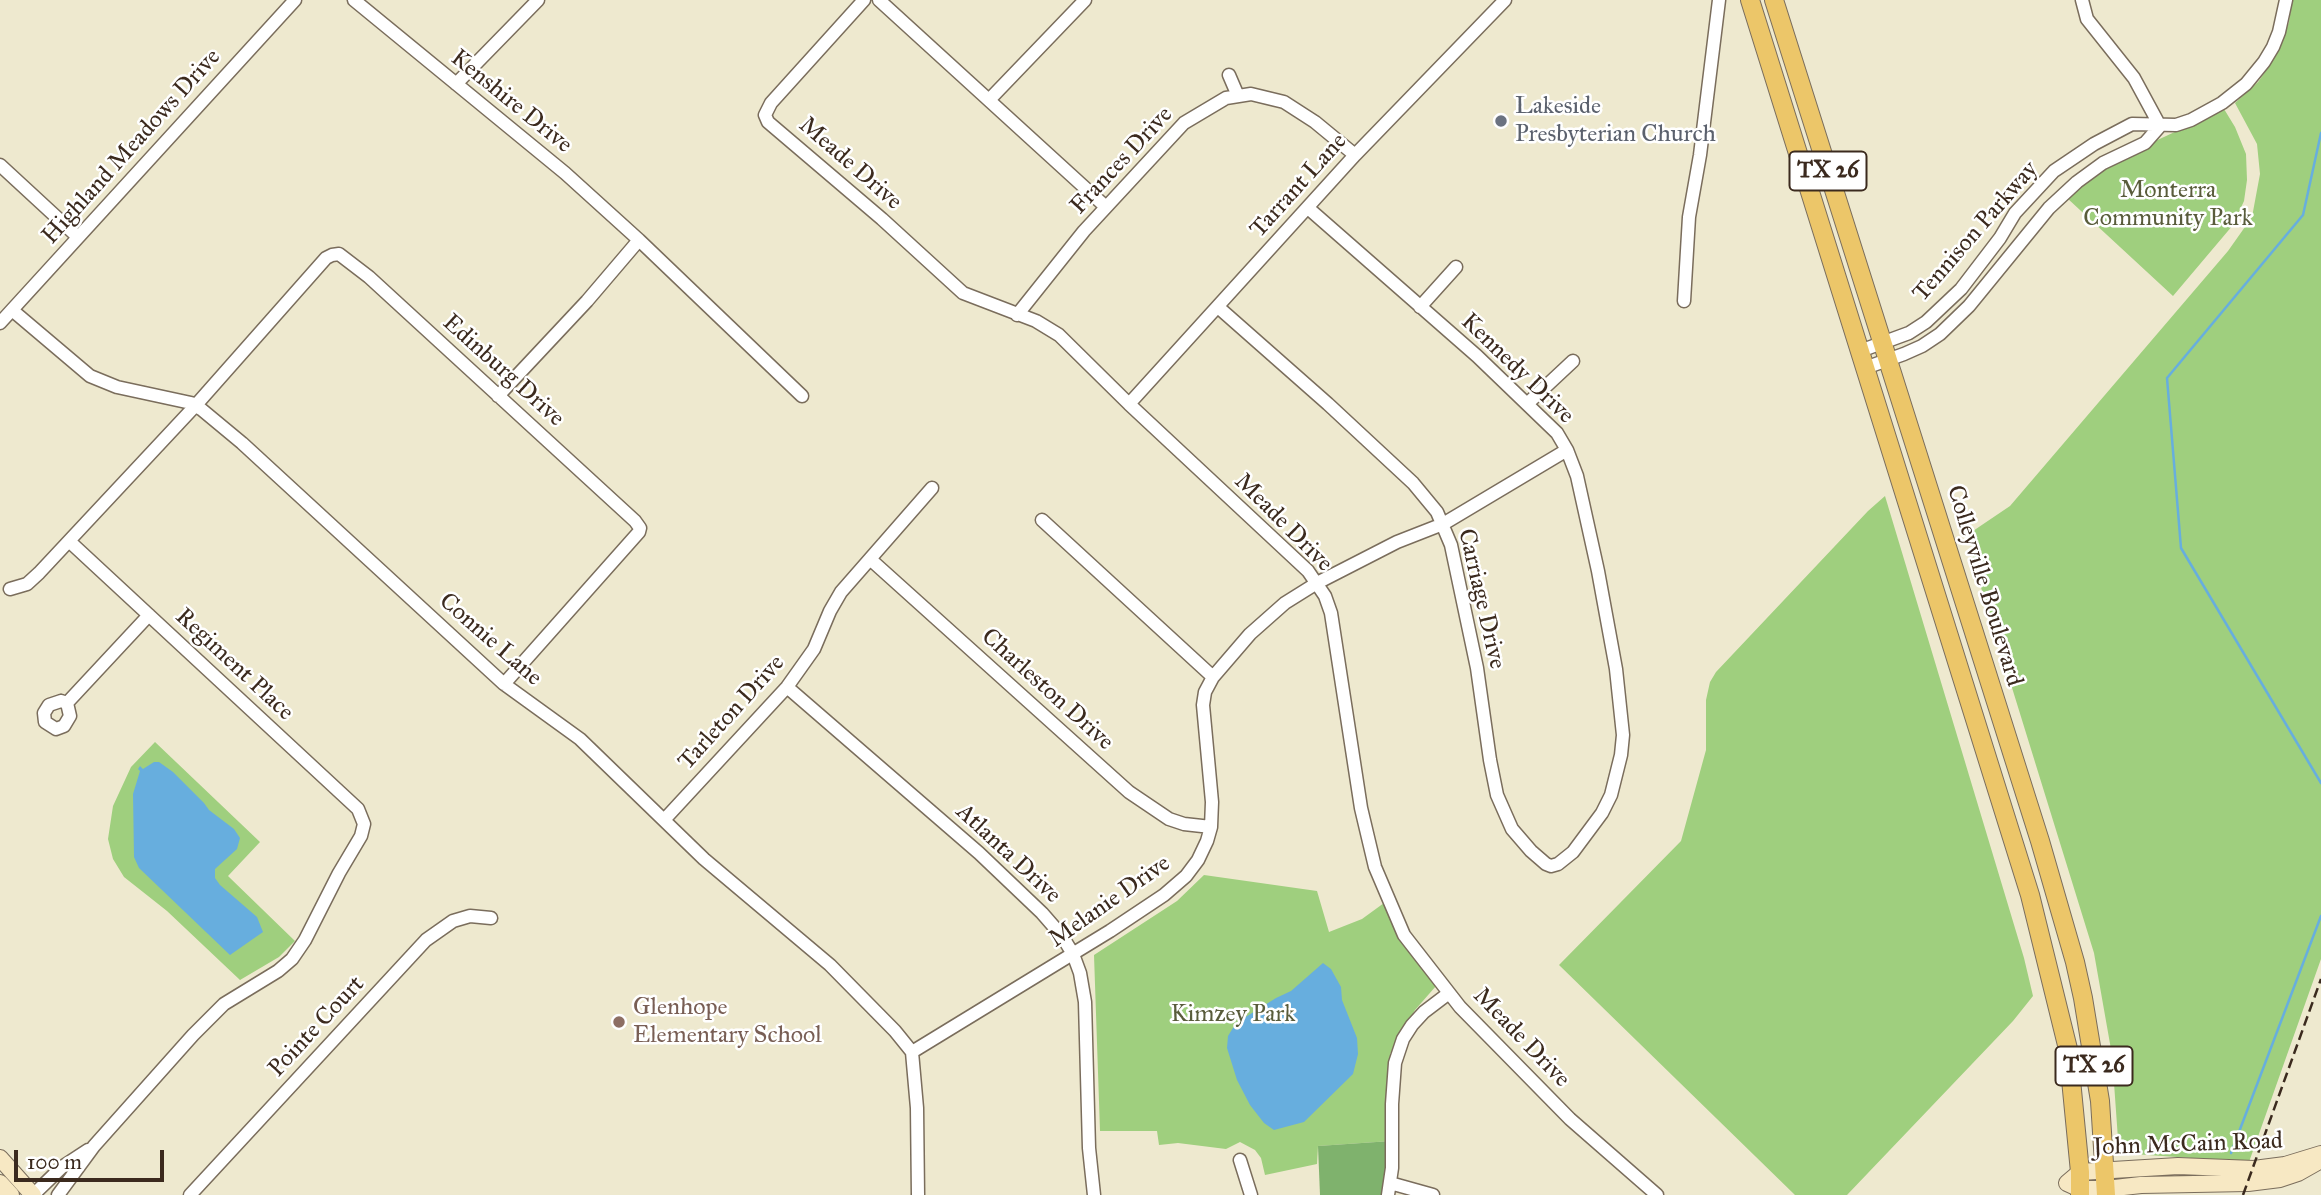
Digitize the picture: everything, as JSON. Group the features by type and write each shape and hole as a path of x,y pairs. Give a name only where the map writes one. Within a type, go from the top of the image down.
{"main road":[{"name":"Colleyville Boulevard","path":"1750,0 2030,895 2060,1009 2072,1081 2080,1185"},
{"name":"Colleyville Boulevard","path":"1774,0 2040,841 2078,974 2100,1101 2106,1185"},
{"path":"1975,714 1997,707"},
{"name":"John McCain Road","path":"2106,1185 2178,1166 2254,1169 2285,1165 2321,1154"},
{"name":"John McCain Road","path":"2080,1185 2248,1183 2280,1179 2298,1173 2321,1160"},
{"path":"2,1165 33,1195"},
{"path":"0,1183 10,1195"}],"street":[{"name":"Highland Meadows Drive","path":"0,323 295,0"},
{"name":"Kenshire Drive","path":"354,0 565,173 802,396"},
{"path":"456,84 538,0"},
{"name":"Meade Drive","path":"864,0 766,110 768,122 882,219 963,293 1036,321 1059,335 1129,404 1308,570 1325,596 1331,613 1361,808 1375,867 1404,935 1449,993 1570,1119 1657,1195"},
{"path":"879,0 1106,207"},
{"path":"989,100 1086,0"},
{"name":"Tarrant Lane","path":"1129,404 1354,155 1505,0"},
{"path":"1684,301 1689,217 1720,0"},
{"path":"2082,0 2087,19 2134,78 2160,126"},
{"name":"Tennison Parkway","path":"1860,351 1909,333 1926,322 1961,289 2015,213 2054,171 2094,144 2132,124 2176,125 2191,120 2222,103 2246,84 2273,47 2286,0"},
{"path":"1229,75 1238,96"},
{"name":"Frances Drive","path":"1017,315 1106,207 1184,123 1226,98 1251,94 1284,102 1307,116 1354,155"},
{"name":"Tennison Parkway","path":"1865,368 1922,346 1940,334 1969,306 2049,208 2070,188 2103,163 2146,143 2160,126"},
{"path":"0,165 78,237"},
{"name":"Kennedy Drive","path":"1308,208 1527,404 1557,433 1567,450 1577,476 1616,669 1623,735 1615,782"},
{"path":"498,396 587,301 639,240"},
{"name":"Edinburg Drive","path":"196,405 326,258 339,254 369,277 640,528 504,684"},
{"path":"1986,256 2000,267"},
{"path":"1420,307 1456,267"},
{"name":"Carriage Drive","path":"1218,307 1413,483 1437,512 1451,545 1477,668 1497,795 1512,829 1546,864 1558,864 1573,852 1602,813 1615,782"},
{"name":"Connie Lane","path":"12,310 90,376 117,387 180,399 196,405 242,443 504,684 580,739 704,859 830,965 912,1052"},
{"path":"1527,404 1573,361"},
{"path":"10,589 27,584 196,405"},
{"name":"Melanie Drive","path":"912,1052 1073,954 1164,895 1186,876 1198,860 1211,827 1212,802 1203,705 1206,692 1213,677 1250,634 1285,603 1317,583 1397,542 1443,524 1567,450"},
{"name":"Tarleton Drive","path":"664,820 787,687 814,649 841,592 932,488"},
{"path":"1042,520 1213,677"},
{"name":"Regiment Place","path":"69,541 358,809 364,824 361,836 292,959 278,971 224,1004 192,1035 94,1146"},
{"name":"Charleston Drive","path":"870,559 1129,792 1169,819 1184,824 1211,827"},
{"path":"67,703 149,615"},
{"name":"Atlanta Drive","path":"787,687 988,861 1042,913 1073,954 1080,973 1085,1002 1089,1148 1094,1195"},
{"name":"Pointe Court","path":"190,1195 426,940 453,921 470,916 491,918"},
{"path":"1433,1195 1389,1189 1395,1063 1403,1040 1412,1026 1424,1012 1449,993"},
{"path":"912,1052 917,1108 918,1195"},
{"path":"33,1195 62,1167 94,1146"},
{"path":"58,1195 94,1146"},
{"path":"1240,1160 1251,1195"}],"green space":[{"path":"2292,0 2321,0 2321,959 2249,1162 2119,1153 2112,1055 2094,953 1975,568 1970,533 2010,506 2228,251 2252,217 2260,174 2257,144 2235,103 2258,82 2270,65 2289,22"},
{"name":"Monterra Community Park","path":"2224,109 2246,154 2247,180 2244,201 2233,225 2173,296 2067,198 2106,164"},
{"path":"1885,496 2024,958 2033,996 2013,1021 1847,1195 1795,1195 1559,965 1681,841 1706,750 1706,700 1710,682 1716,672"},
{"path":"155,742 260,842 228,876 295,941 279,957 240,980 167,911 124,877 113,859 108,839 113,806 131,767"},
{"name":"Kimzey Park","path":"1204,875 1317,891 1329,932 1362,919 1384,903 1436,986 1415,1010 1390,1054 1391,1141 1318,1146 1317,1164 1265,1175 1261,1158 1255,1150 1240,1142 1226,1149 1178,1143 1159,1145 1157,1131 1100,1131 1094,955 1177,901"},
{"path":"1391,1141 1384,1195 1320,1195 1318,1146"}],"water":[{"path":"159,762 173,772 209,810 234,829 240,838 237,849 215,869 215,878 257,917 263,932 230,955 139,868 134,857 133,794 140,771 138,769"},
{"path":"1323,963 1331,969 1341,987 1342,1000 1357,1038 1358,1054 1353,1074 1304,1122 1274,1130 1264,1123 1250,1105 1237,1080 1227,1048 1228,1036 1236,1023 1291,991"}],"waterway":[{"path":"2321,133 2303,215 2167,378 2181,548 2321,783"},
{"path":"2231,1153 2321,916"}],"railway":[{"path":"2243,1195 2321,979"}],"place":[{"name":"Lakeside Presbyterian Church","path":"1501,121"},
{"name":"Glenhope Elementary School","path":"619,1022"}]}
